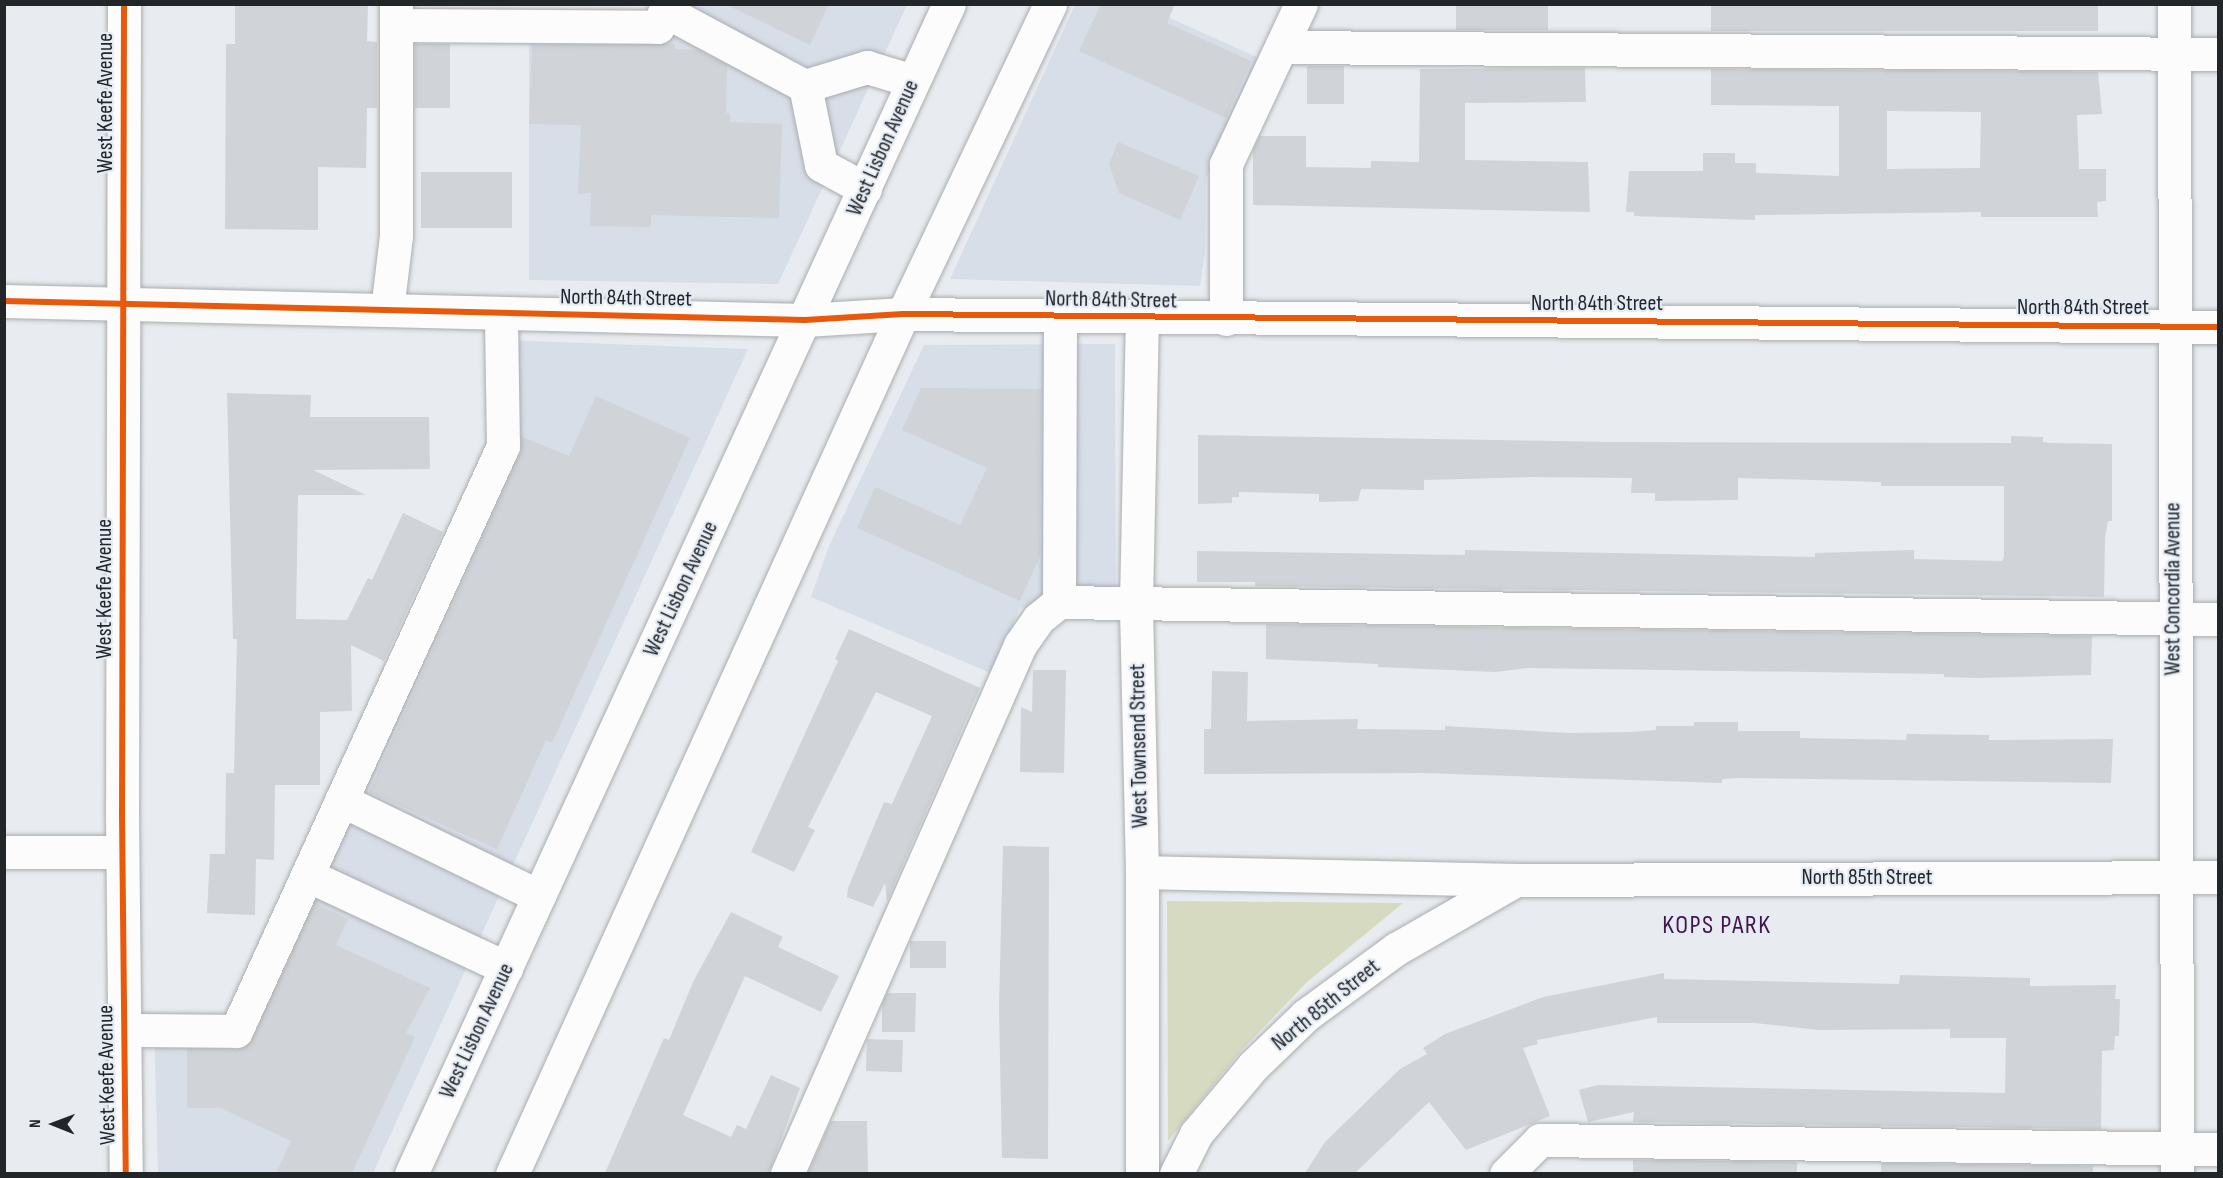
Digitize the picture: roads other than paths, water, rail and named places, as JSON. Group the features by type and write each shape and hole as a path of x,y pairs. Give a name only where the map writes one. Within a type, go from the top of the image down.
{"street":[{"name":"West Keefe Avenue","path":"124,4 122,852 126,1173"},
{"name":"West Lisbon Avenue","path":"411,1173 949,4"},
{"path":"512,1173 903,314 1050,4"},
{"path":"1226,320 1226,164 1301,4"},
{"name":"West Concordia Avenue","path":"2174,4 2173,618 2177,1161"},
{"path":"387,310 396,236 396,15 658,27 666,8 805,86 867,67 913,81"},
{"path":"1282,47 2218,54"},
{"path":"805,86 821,165 865,189"},
{"name":"North 84th Street","path":"4,301 805,321 903,314 1226,320 2218,327"},
{"path":"124,1030 236,1031 502,446 501,313"},
{"path":"1059,602 1060,317"},
{"name":"West Townsend Street","path":"1142,318 1136,602 1142,872 1142,1173"},
{"path":"787,1173 1020,645 1038,619 1059,602 2218,619"},
{"path":"341,800 539,896"},
{"path":"4,852 122,852"},
{"name":"North 85th Street","path":"1142,872 1516,880 2218,877"},
{"path":"307,875 506,968"},
{"name":"North 85th Street","path":"1176,1173 1196,1134 1253,1066 1306,1015 1396,949 1516,880"},
{"path":"1506,1173 1540,1140 2177,1161 2218,1149"}],"district":[{"name":"KOPS PARK","path":"1717,926"}]}
